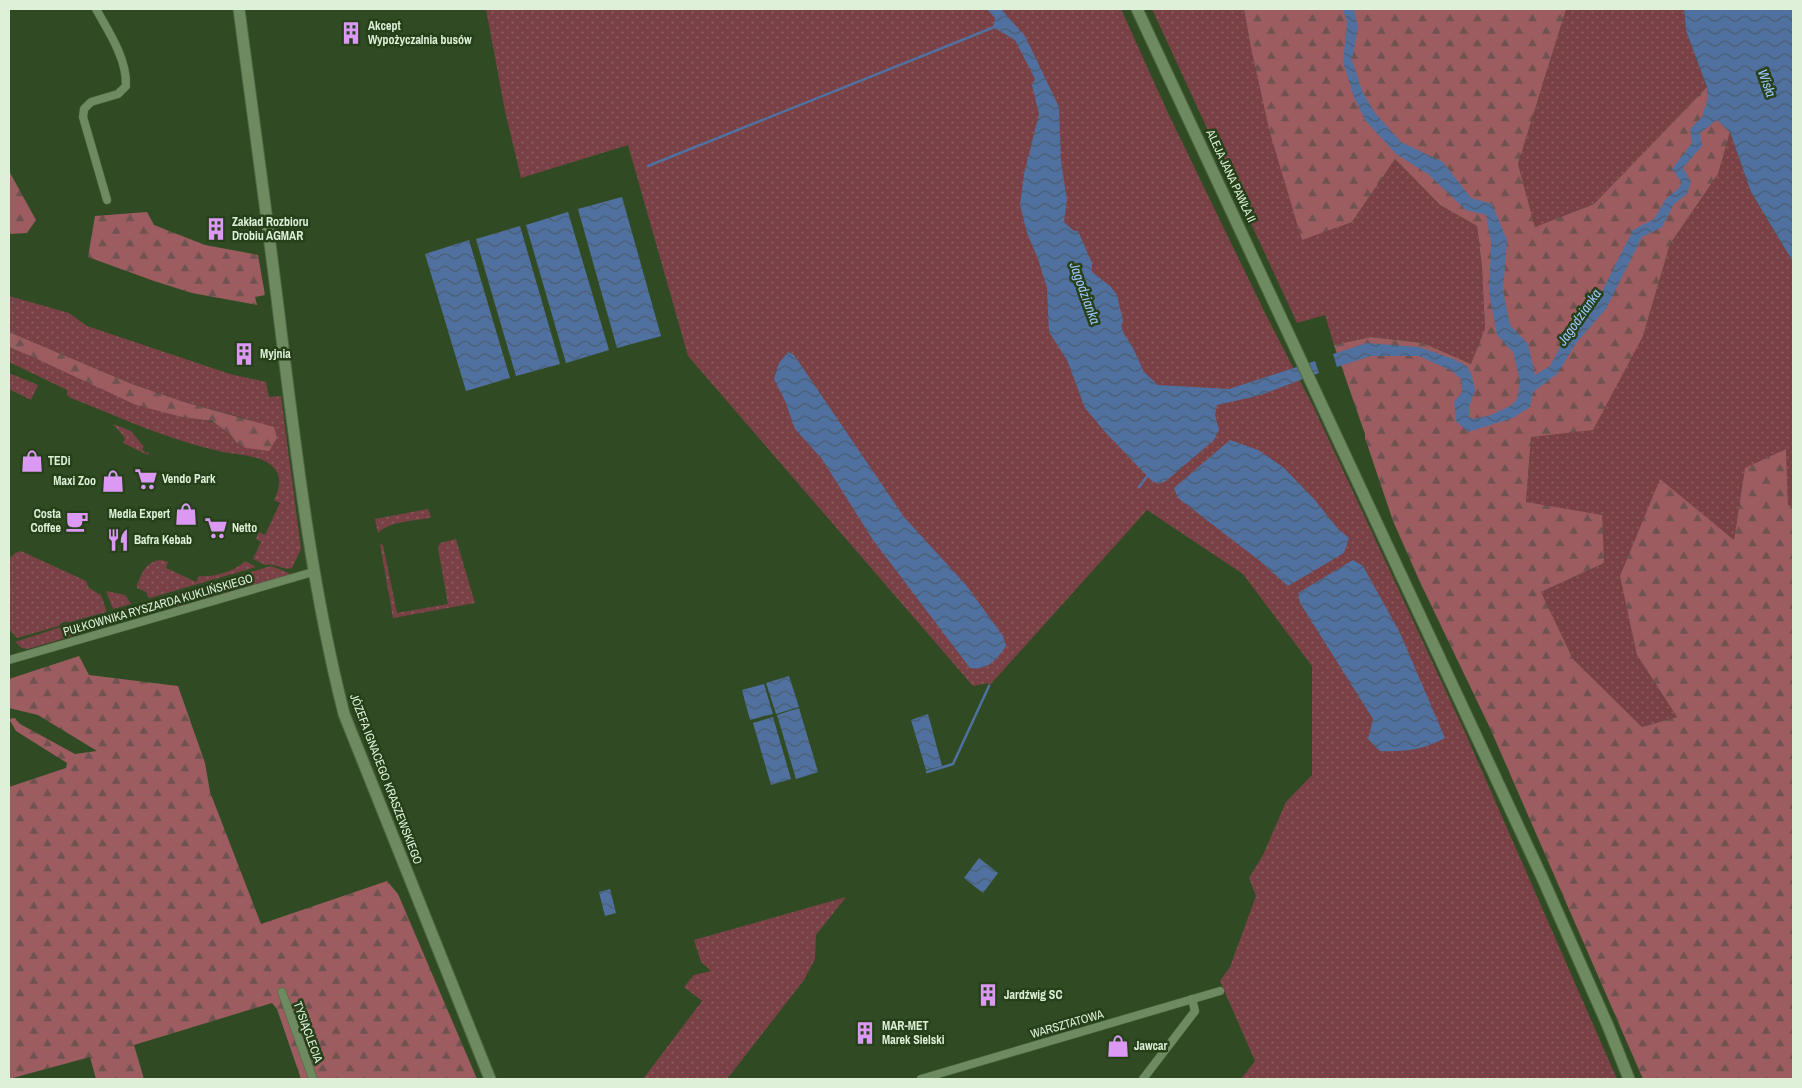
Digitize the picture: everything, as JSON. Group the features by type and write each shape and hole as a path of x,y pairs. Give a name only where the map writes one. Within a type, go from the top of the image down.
{"main road":[{"name":"JÓZEFA IGNACEGO KRASZEWSKIEGO","path":"239,9 313,572 332,666 344,714 490,1079"},
{"name":"ALEJA JANA PAWŁA II","path":"1137,9 1538,866 1629,1079"}],"street":[{"path":"96,9 115,46 126,74 126,86 118,94 91,102 84,109 83,117 107,200"},
{"name":"PUŁKOWNIKA RYSZARDA KUKLIŃSKIEGO","path":"9,660 313,572"},
{"name":"WARSZTATOWA","path":"921,1079 1220,991"},
{"name":"TYSIĄCLECIA","path":"282,992 313,1079"},
{"path":"1143,1079 1195,1011 1192,999"}],"shaded area":[{"path":"486,9 1121,9 1168,113 1265,313 1314,408 1464,730 1617,1079 1241,1079 1255,1061 1220,981 1230,967 1256,896 1249,878 1263,855 1286,802 1312,775 1312,666 1243,574 1147,510 989,686 988,683 973,686 688,356 628,145 521,178 505,111"},
{"path":"1152,9 1244,9 1250,43 1352,222 1395,159 1440,205 1477,226 1482,267 1485,328 1471,364 1423,343 1371,337 1334,345 1325,315 1297,323"},
{"path":"1566,9 1684,9 1686,31 1707,87 1594,204 1535,227 1518,164"},
{"path":"1730,132 1751,192 1793,262 1793,507 1788,505 1786,449 1745,469 1734,540 1660,480 1637,655 1677,717 1642,727 1573,659 1541,592 1604,563 1526,503 1531,437 1643,336 1670,244 1718,174"},
{"path":"9,296 69,313 87,326 230,374 266,382 269,397 281,396 301,549 292,568 265,565 253,559 261,542 256,539 259,532 265,535 280,503 274,500 278,491 279,477 271,465 254,457 223,452 184,442 71,398 67,395 67,390 9,362 9,347 182,417 212,422 225,429 236,442 251,420 184,402 132,384 9,332"},
{"path":"9,373 38,385 31,400 9,389"},
{"path":"113,424 131,431 144,447 142,449 146,453 149,452 148,455 123,443 125,438"},
{"path":"428,509 431,517 429,518 395,524 378,533 375,519"},
{"path":"456,539 475,603 393,618 380,544 383,545 397,613 448,604 438,548 440,543"},
{"path":"21,551 86,581 89,588 101,595 106,612 64,622 59,626 17,638 9,629 9,555 12,557 15,553"},
{"path":"161,560 168,562 166,568 196,582 199,576 224,573 236,568 245,561 256,567 150,598 146,592 137,588 137,585 148,565"},
{"path":"271,566 289,573 289,575 159,611 149,610 142,604"},
{"path":"106,591 125,595 131,604 113,609"},
{"path":"131,607 126,618 107,626 105,615"},
{"path":"99,617 102,618 101,624 82,630 82,633 28,649 22,648 15,642 63,625"},
{"path":"846,897 816,935 815,959 804,980 727,1079 643,1079 702,1001 684,987 694,975 711,971 701,962 694,940"}],"green space":[{"path":"1244,9 1566,9 1518,164 1535,227 1594,204 1707,87 1713,112 1730,132 1718,174 1670,244 1643,336 1593,430 1531,437 1526,502 1602,515 1604,563 1541,592 1573,659 1642,727 1677,717 1637,655 1620,576 1660,479 1734,540 1745,468 1786,449 1788,505 1793,507 1793,1079 1643,1079 1490,728 1393,521 1334,345 1371,337 1423,343 1471,364 1485,328 1482,267 1477,226 1440,205 1395,159 1352,222 1302,240 1270,133"},
{"path":"9,171 36,220 27,233 9,234"},
{"path":"147,212 154,225 205,245 258,255 265,295 255,297 257,305 192,293 88,257 95,216"},
{"path":"9,332 132,384 184,402 274,427 277,438 269,451 246,448 236,442 230,434 212,421 182,417 136,405 9,347"},
{"path":"79,656 89,675 178,686 205,763 210,792 261,924 387,881 398,894 477,1079 301,1079 277,1009 272,1003 134,1045 144,1079 96,1079 90,1057 9,1079 9,787 66,768 67,763 16,731 9,719 15,718 20,724 75,754 97,751 38,715 9,708 9,679"}],"water":[{"name":"Jagodzianka","path":"987,9 1001,9 1025,36 1059,107 1061,161 1067,200 1064,222 1074,231 1078,231 1092,263 1092,272 1110,286 1117,295 1124,334 1144,372 1158,385 1229,389 1315,361 1319,373 1261,395 1217,405 1215,415 1219,430 1214,440 1166,481 1158,484 1152,481 1085,408 1067,360 1049,332 1047,288 1027,233 1020,205 1024,174 1039,114 1032,85 1035,79 1015,40 993,27 995,18"},
{"name":"Wisła","path":"1343,9 1354,9 1358,27 1352,60 1363,93 1375,113 1401,142 1443,162 1471,198 1492,204 1507,240 1503,291 1510,325 1528,344 1535,375 1550,366 1566,336 1597,301 1633,230 1654,219 1666,199 1682,183 1672,169 1692,143 1690,129 1702,117 1708,98 1707,87 1686,31 1684,9 1793,9 1793,262 1751,192 1730,132 1717,120 1700,133 1702,146 1683,168 1691,182 1687,194 1674,204 1662,227 1642,237 1606,309 1577,342 1557,374 1533,392 1530,407 1513,418 1468,432 1456,421 1454,402 1462,392 1461,379 1452,371 1419,356 1371,356 1337,367 1333,354 1367,343 1419,347 1453,359 1467,366 1472,376 1475,390 1469,407 1469,417 1474,419 1491,415 1512,405 1517,399 1520,381 1513,352 1497,335 1489,293 1491,242 1486,215 1466,210 1428,174 1396,154 1365,120 1354,97 1343,62 1347,23"},
{"path":"622,197 661,336 617,348 578,209"},
{"path":"568,212 609,350 566,363 526,225"},
{"path":"520,226 560,364 516,376 476,239"},
{"path":"469,240 510,378 466,391 425,254"},
{"path":"788,352 794,355 904,517 966,585 1003,636 1006,646 987,666 970,668 873,540 822,459 795,429 785,401 774,379 779,363"},
{"path":"1230,440 1258,450 1283,467 1314,499 1338,529 1349,538 1344,553 1288,586 1260,561 1178,498 1174,488"},
{"path":"1353,560 1363,566 1400,633 1445,738 1437,742 1413,749 1380,751 1368,739 1373,719 1300,603 1298,593"},
{"path":"789,676 799,707 776,714 766,683"},
{"path":"764,684 773,714 750,720 742,690"},
{"path":"799,708 818,772 796,779 777,715"},
{"path":"928,714 942,766 926,770 911,720"},
{"path":"773,717 791,779 771,785 753,723"},
{"path":"979,858 998,873 983,893 964,878"},
{"path":"610,889 616,913 605,916 599,892"}],"waterway":[{"path":"648,166 997,26"},
{"path":"1139,487 1148,475"},
{"path":"927,772 953,764 989,686"}],"place":[{"name":"Akcept Wypożyczalnia busów","path":"351,33"},
{"name":"Zakład Rozbioru Drobiu AGMAR","path":"216,229"},
{"name":"Myjnia","path":"244,354"},
{"name":"TEDi","path":"32,461"},
{"name":"Vendo Park","path":"146,479"},
{"name":"Maxi Zoo","path":"113,481"},
{"name":"Media Expert","path":"186,514"},
{"name":"Costa Coffee","path":"77,521"},
{"name":"Netto","path":"216,528"},
{"name":"Bafra Kebab","path":"118,540"},
{"name":"Jardźwig SC","path":"988,995"},
{"name":"MAR-MET Marek Sielski","path":"865,1033"},
{"name":"Jawcar","path":"1118,1046"}]}
